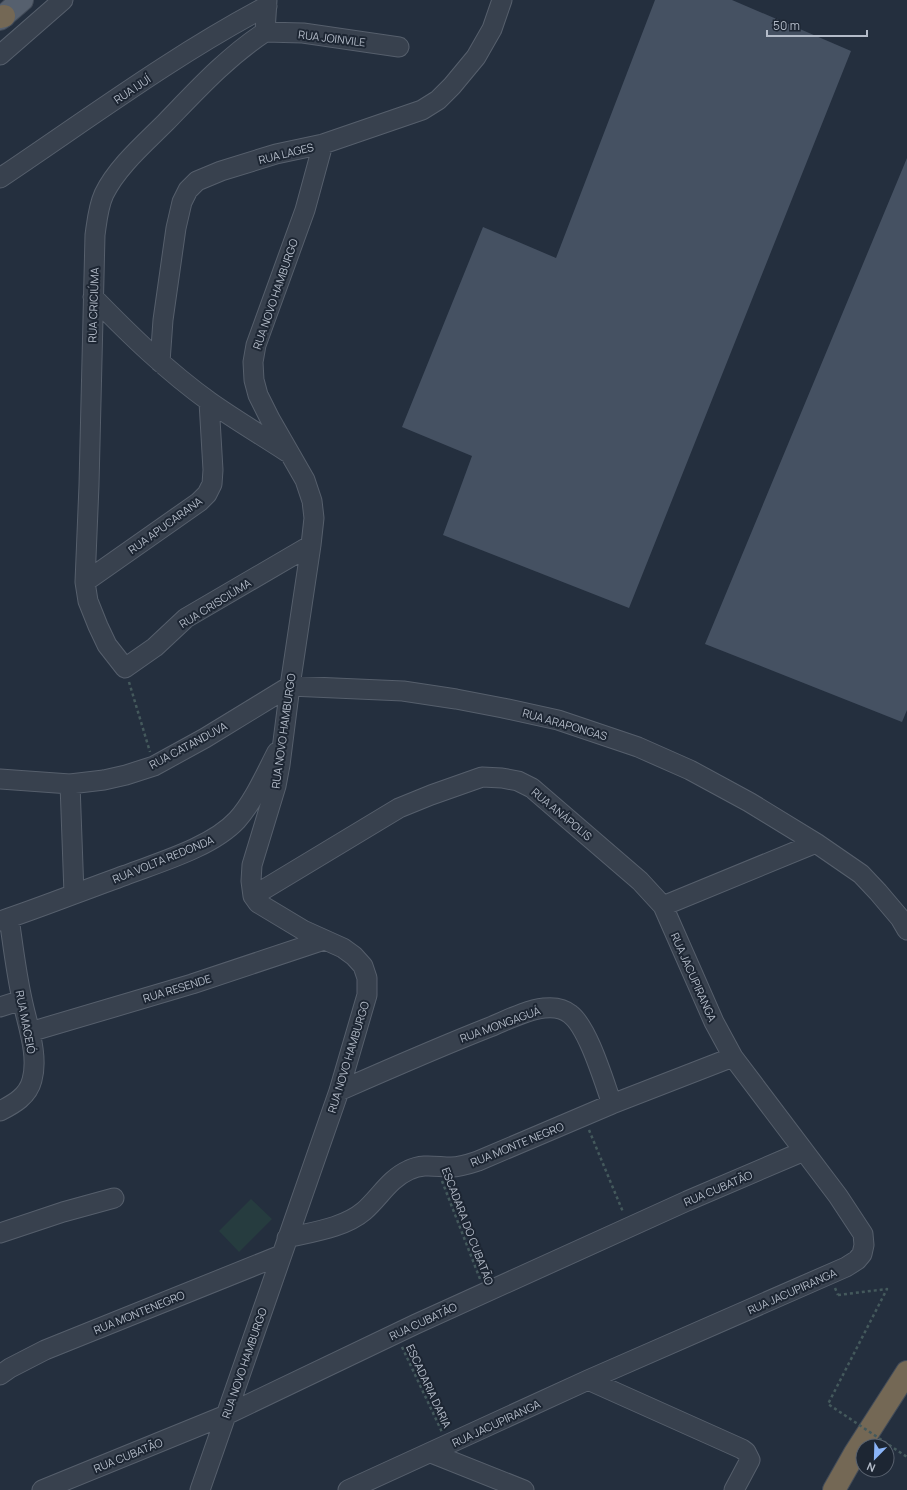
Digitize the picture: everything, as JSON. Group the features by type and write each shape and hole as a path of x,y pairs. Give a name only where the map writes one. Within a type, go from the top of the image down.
{"highway":[{"path":"834,1490 855,1453 907,1372"}],"main road":[{"path":"1,17 22,0"}],"street":[{"path":"0,55 63,0"},
{"name":"RUA LAGES","path":"160,362 163,320 176,228 182,202 188,190 197,182 221,171 276,154 323,144 422,110 438,100 452,86 476,57 492,29 502,0"},
{"path":"265,32 267,3"},
{"name":"RUA IJUÍ","path":"0,178 189,51 267,3"},
{"name":"RUA JOINVILE","path":"265,32 303,33 399,47"},
{"name":"RUA CRICIÚMA","path":"125,668 107,645 98,626 88,601 85,582 89,485 95,235 99,208 109,184 135,152 205,82 245,45 265,32"},
{"name":"RUA NOVO HAMBURGO","path":"200,1490 339,1091 367,995 368,978 363,966 354,956 343,948 324,940 258,903 253,896 251,881 252,865 276,786 314,518 312,501 305,480 258,395 254,380 253,362 256,345 305,210 323,144"},
{"path":"93,297 136,341 209,402 290,453"},
{"name":"RUA APUCARANA","path":"85,582 199,502 208,494 212,484 213,470 209,402"},
{"name":"RUA CRISCIÚMA","path":"125,668 142,658 156,647 186,618 311,545"},
{"name":"RUA CATANDUVA","path":"0,779 70,784 104,780 126,775 154,766 205,738 290,686"},
{"name":"RUA ARAPONGAS","path":"290,686 403,691 504,708 558,720 638,747 690,770 749,802 816,843 861,874 900,918 907,930"},
{"name":"RUA VOLTA REDONDA","path":"4,919 163,861 221,835 237,820 249,802 283,742"},
{"name":"RUA ANÁPOLIS","path":"253,896 399,808 482,777 502,778 518,781 532,788 640,881 663,906"},
{"path":"70,784 74,894"},
{"path":"663,906 816,843"},
{"name":"RUA JACUPIRANGA","path":"348,1490 588,1380 846,1267 857,1260 862,1254 864,1245 862,1234 838,1196 733,1056 714,1022 663,906"},
{"name":"RUA MACEIÓ","path":"0,1111 13,1105 24,1094 32,1082 34,1068 30,1032 4,919"},
{"name":"RUA RESENDE","path":"30,1032 192,984 324,940"},
{"path":"0,1007 22,1000"},
{"name":"RUA MONGAGUÁ","path":"339,1091 465,1036 530,1012 545,1008 555,1008 569,1013 581,1025 612,1104"},
{"name":"RUA MONTE NEGRO","path":"284,1247 352,1218 364,1210 401,1174 411,1169 422,1166 465,1166 612,1104 733,1056"},
{"name":"RUA CUBATÃO","path":"42,1490 226,1415 396,1334 687,1201 804,1151"},
{"path":"0,1233 63,1212 114,1198"},
{"name":"RUA MONTENEGRO","path":"0,1375 10,1368 45,1350 284,1247"},
{"path":"588,1380 746,1452 750,1460 734,1490"},
{"path":"431,1453 524,1490"}],"path":[{"path":"125,668 154,766"},
{"path":"584,1117 630,1228"},
{"name":"ESCADARA DO CUBATÃO","path":"435,1166 486,1293"},
{"path":"838,1295 887,1290 828,1404 907,1457"},
{"name":"ESCADARIA DARIA","path":"396,1334 448,1445"}],"green space":[{"path":"251,1199 272,1219 239,1252 219,1231"}],"building":[{"path":"655,0 732,0 851,51 629,608 443,535 472,456 402,427 483,227 556,258"},
{"path":"907,158 907,710 902,722 705,644"}]}
